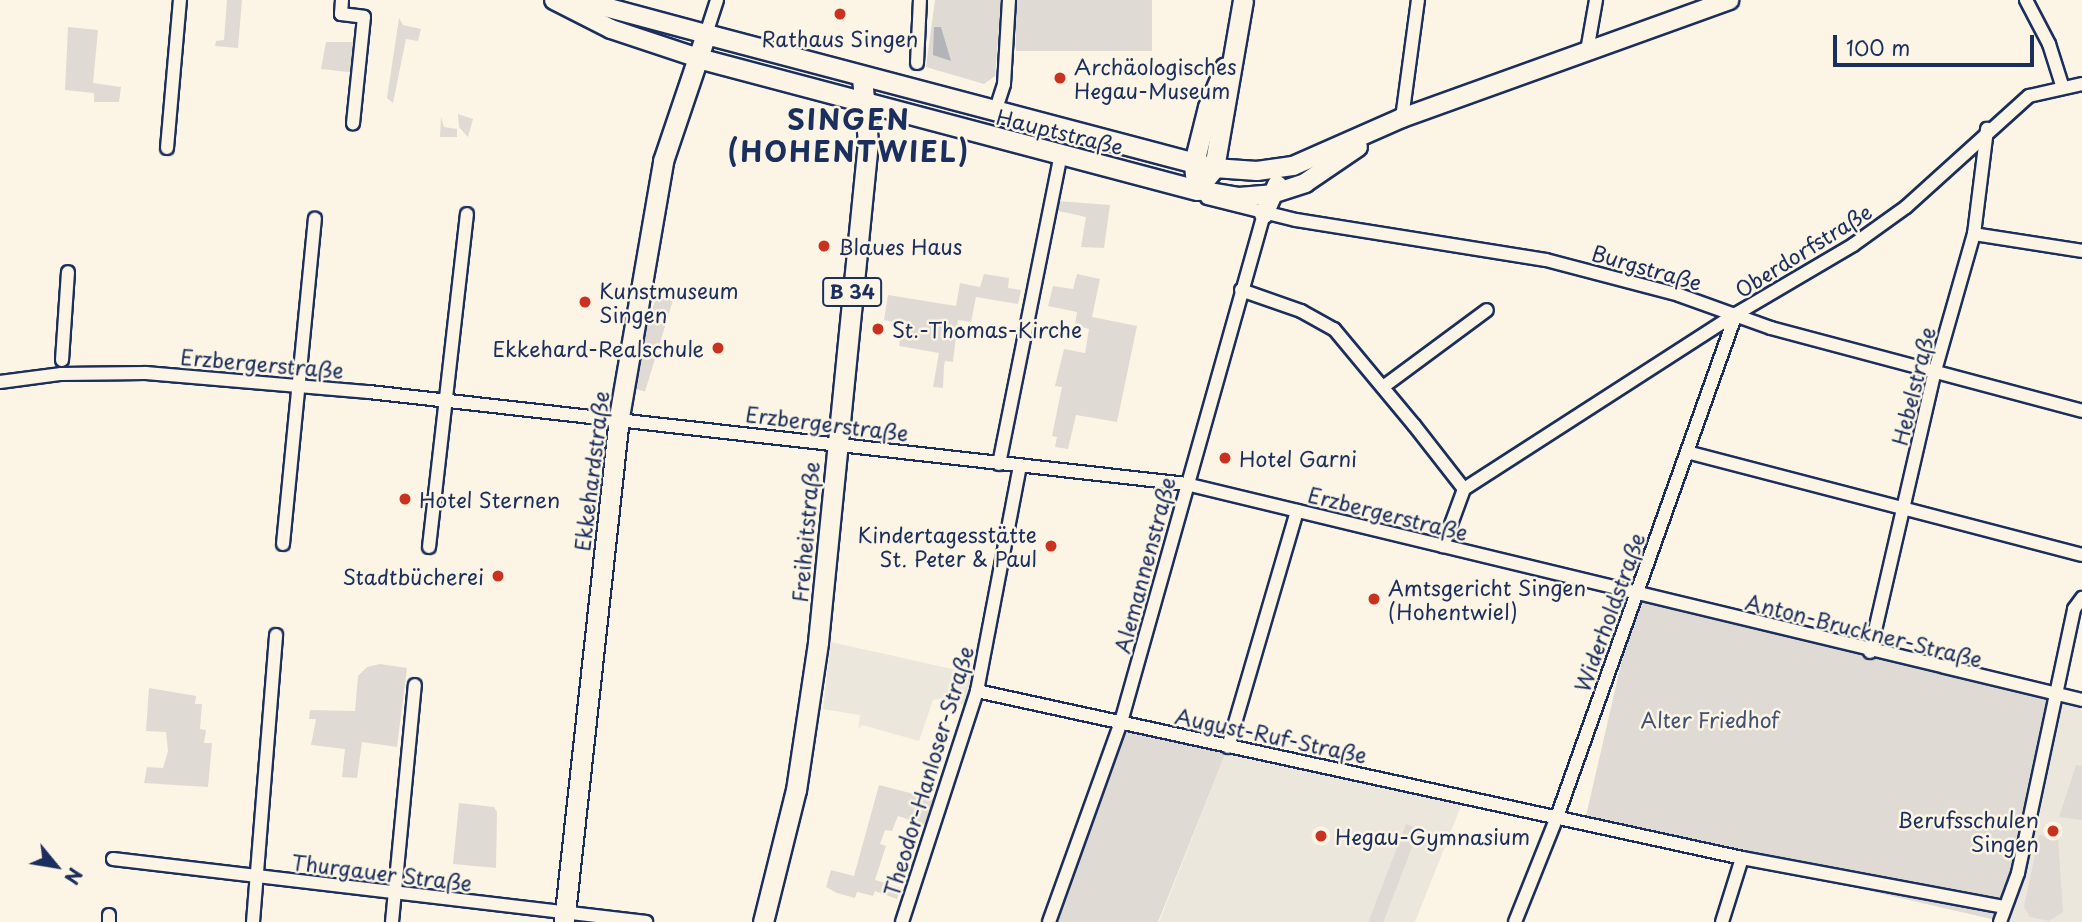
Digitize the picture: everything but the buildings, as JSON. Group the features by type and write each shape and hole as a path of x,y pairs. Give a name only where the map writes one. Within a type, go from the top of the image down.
{"main road":[{"name":"Hauptstraße","path":"554,0 611,29 698,58 904,116 1197,190"},
{"name":"Hauptstraße","path":"579,0 1214,168"},
{"path":"1197,190 1214,168 1243,0"},
{"path":"1214,168 1257,171 1293,166 1402,118 1729,0"},
{"name":"Ekkehardstraße","path":"564,918 619,417 663,161 706,34"},
{"path":"1197,190 1194,163 1237,35"},
{"name":"Freiheitstraße","path":"762,922 796,790 809,706 868,142 867,104 862,77"},
{"path":"868,142 884,125 904,116"},
{"path":"1197,190 1239,197 1272,194 1305,183 1402,118"},
{"path":"1264,214 1272,194 1293,166"}],"street":[{"path":"167,148 180,0"},
{"path":"342,0 341,14 364,16 352,123"},
{"path":"706,34 717,0"},
{"path":"917,64 920,0"},
{"path":"995,112 1004,84 1009,0"},
{"path":"1402,118 1418,0"},
{"path":"1587,51 1596,0"},
{"path":"2026,0 2049,44 2062,85"},
{"name":"Oberdorfstraße","path":"1464,489 1737,314 1812,272 1906,207 1987,129 2029,96 2062,85 2082,84"},
{"name":"Hebelstraße","path":"1870,652 1934,374 1974,234 1987,129"},
{"path":"999,464 1061,155"},
{"name":"Burgstraße","path":"1197,190 1230,206 1264,214 1546,260 1934,374 2082,411"},
{"path":"429,547 467,214"},
{"name":"Alemannenstraße","path":"1049,922 1121,722 1264,214"},
{"path":"283,544 316,219"},
{"path":"1974,234 2082,252"},
{"path":"62,360 68,272"},
{"path":"1241,290 1322,321 1383,387 1464,489 1443,546"},
{"path":"1383,387 1487,310"},
{"name":"Widerholdstraße","path":"1515,922 1557,817 1737,314"},
{"name":"Erzbergerstraße","path":"0,382 61,374 146,373 619,417 1186,484 1637,595"},
{"path":"1687,452 2082,555"},
{"name":"Theodor-Hanloser-Straße","path":"902,922 977,691 1020,466"},
{"path":"1228,747 1297,511"},
{"name":"Anton-Bruckner-Straße","path":"1637,595 2082,700"},
{"path":"2000,922 2003,907 2018,873 2059,695 2074,609 2082,598"},
{"path":"253,922 276,635"},
{"path":"392,922 415,685"},
{"name":"August-Ruf-Straße","path":"977,691 1742,858 2003,907"},
{"path":"1722,922 1742,858"},
{"name":"Thurgauer Straße","path":"113,859 394,892 564,918 646,922"}],"shaded area":[{"path":"934,27 941,27 951,61 933,55"},
{"path":"831,642 975,674 967,707 948,697 933,700 919,741 862,725 858,729 860,715 823,709"},
{"name":"Berufsschulen Singen","path":"2059,695 2082,700 2082,922 2000,922"},
{"name":"Hegau-Gymnasium","path":"1228,747 1465,796 1415,922 1159,922"}],"green space":[{"path":"227,0 242,0 238,48 215,46 216,41 224,40"},
{"path":"935,0 1001,0 995,76 984,84 926,67"},
{"path":"1016,0 1152,0 1152,51 1016,51"},
{"path":"399,18 403,25 421,29 418,41 406,39 393,103 387,98"},
{"path":"68,27 98,30 93,83 121,87 119,102 94,102 94,93 65,90"},
{"path":"326,42 361,42 358,73 321,69"},
{"path":"458,114 473,119 468,137 459,127"},
{"path":"441,117 444,127 457,129 457,137 440,137"},
{"path":"1057,201 1110,205 1104,248 1081,247 1086,217 1054,210"},
{"path":"984,274 1009,278 1008,288 1021,290 1018,304 976,297 971,322 958,320 953,362 945,361 943,388 933,387 939,353 899,346 902,324 884,320 888,295 956,306 960,283 980,287"},
{"path":"1077,274 1100,279 1092,317 1137,326 1117,422 1076,415 1068,449 1055,447 1057,437 1052,436 1062,387 1055,386 1064,349 1085,353 1089,329 1075,325 1077,312 1048,306 1053,286 1073,289"},
{"path":"658,291 674,296 645,392 629,387"},
{"name":"Alter Friedhof","path":"1637,595 2060,693 2007,922 1584,825"},
{"path":"380,664 407,668 397,747 362,742 357,778 342,777 345,749 311,745 316,719 309,719 310,710 355,711 358,676 367,667"},
{"path":"149,688 196,696 195,704 202,704 200,729 206,730 204,743 212,743 208,787 144,783 147,767 163,768 168,751 166,732 146,731"},
{"path":"1121,722 1228,747 1158,922 1049,922"},
{"path":"2076,765 2082,766 2082,820 2059,817"},
{"path":"879,785 933,799 925,825 898,816 892,831 885,830 880,844 886,846 875,880 901,888 897,899 875,891 873,896 857,892 855,898 837,893 826,887 831,870 854,876"},
{"path":"459,803 494,807 497,812 496,868 453,864"},
{"path":"1406,824 1419,829 1383,922 1369,921"},
{"path":"2039,835 2058,837 2063,912 2049,921 2030,917 2024,907"}],"place":[{"name":"Rathaus Singen","path":"840,14"},
{"name":"Archäologisches Hegau-Museum","path":"1060,78"},
{"name":"Blaues Haus","path":"824,246"},
{"name":"Kunstmuseum Singen","path":"585,302"},
{"name":"St.-Thomas-Kirche","path":"878,329"},
{"name":"Ekkehard-Realschule","path":"718,348"},
{"name":"Hotel Garni","path":"1225,458"},
{"name":"Hotel Sternen","path":"405,499"},
{"name":"Kindertagesstätte St. Peter & Paul","path":"1051,546"},
{"name":"Stadtbücherei","path":"498,576"},
{"name":"Amtsgericht Singen (Hohentwiel)","path":"1374,599"},
{"name":"Berufsschulen Singen","path":"2053,831"},
{"name":"Hegau-Gymnasium","path":"1321,836"}],"district":[{"name":"SINGEN (HOHENTWIEL)","path":"849,135"}]}
